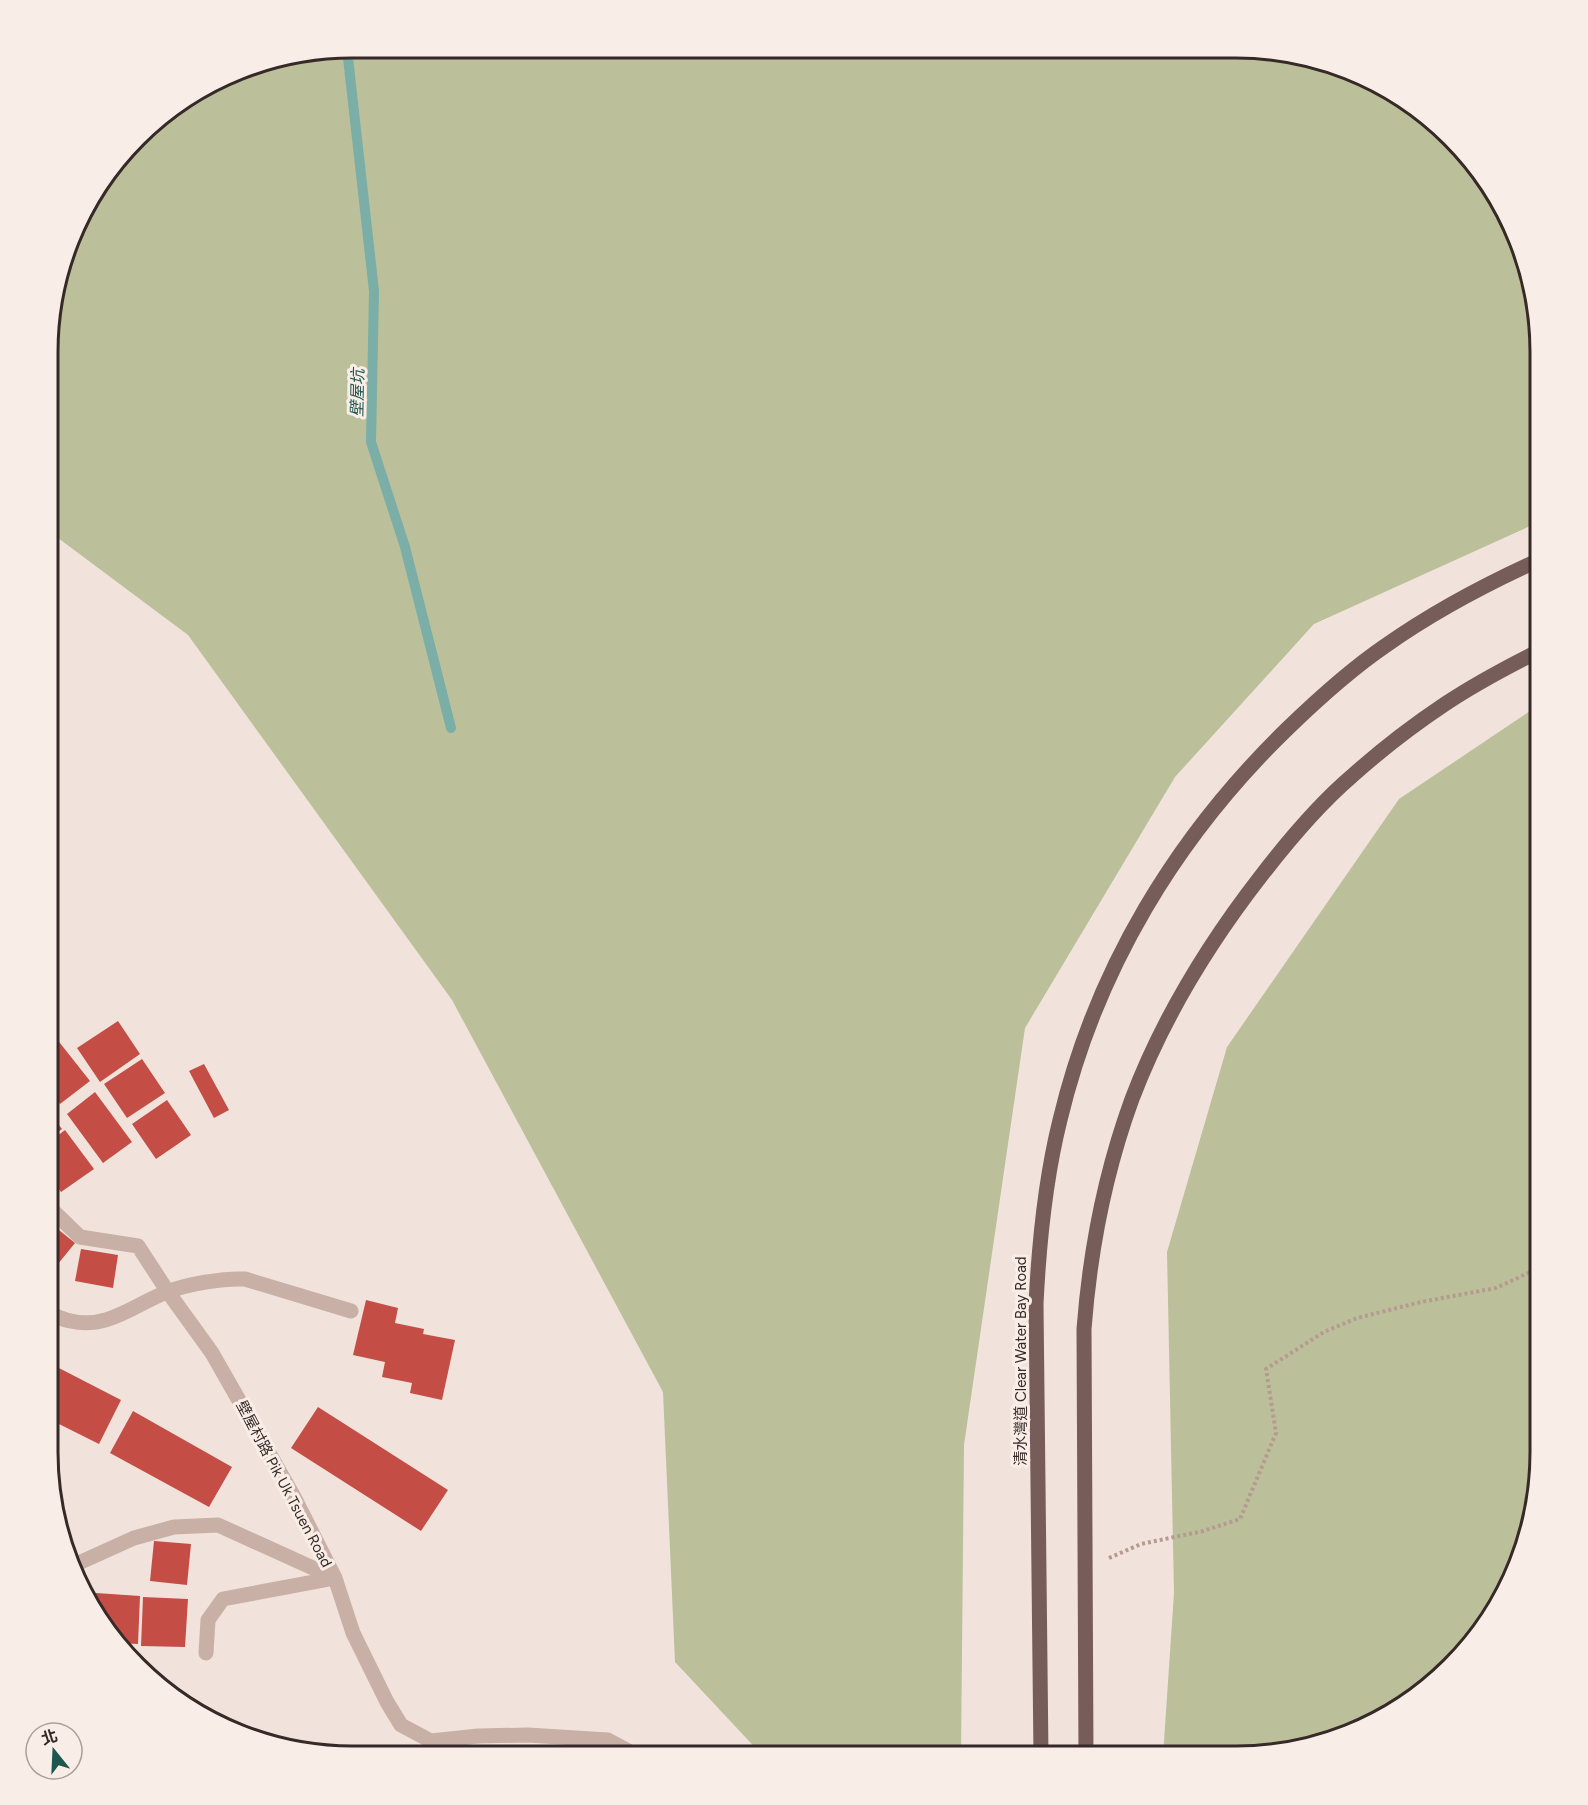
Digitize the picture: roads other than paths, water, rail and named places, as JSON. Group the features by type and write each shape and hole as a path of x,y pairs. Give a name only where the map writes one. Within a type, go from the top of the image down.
{"main road":[{"name":"清水灣道 Clear Water Bay Road","path":"1041,1746 1036,1304 1039,1254 1044,1206 1060,1119 1074,1070 1103,994 1131,934 1174,862 1212,811 1268,748 1353,670 1385,646 1458,601 1530,565"},
{"path":"1086,1746 1084,1329 1096,1232 1112,1163 1132,1099 1168,1021 1220,932 1279,853 1310,818 1350,778 1397,738 1446,703 1530,656"}],"street":[{"name":"壁屋村路 Pik Uk Tsuen Road","path":"58,1216 80,1237 138,1246 212,1353 294,1497 335,1578 353,1633 401,1725 431,1741 478,1736 528,1735 608,1740 619,1746"},
{"path":"58,1316 70,1321 93,1323 112,1319 168,1292 226,1278 245,1278 351,1311"},
{"path":"80,1562 134,1538 174,1527 218,1525 335,1578"},
{"path":"206,1653 208,1620 223,1599 335,1578"}],"waterway":[{"name":"壁屋坑","path":"348,58 374,291 371,442 405,547 451,728"}]}
